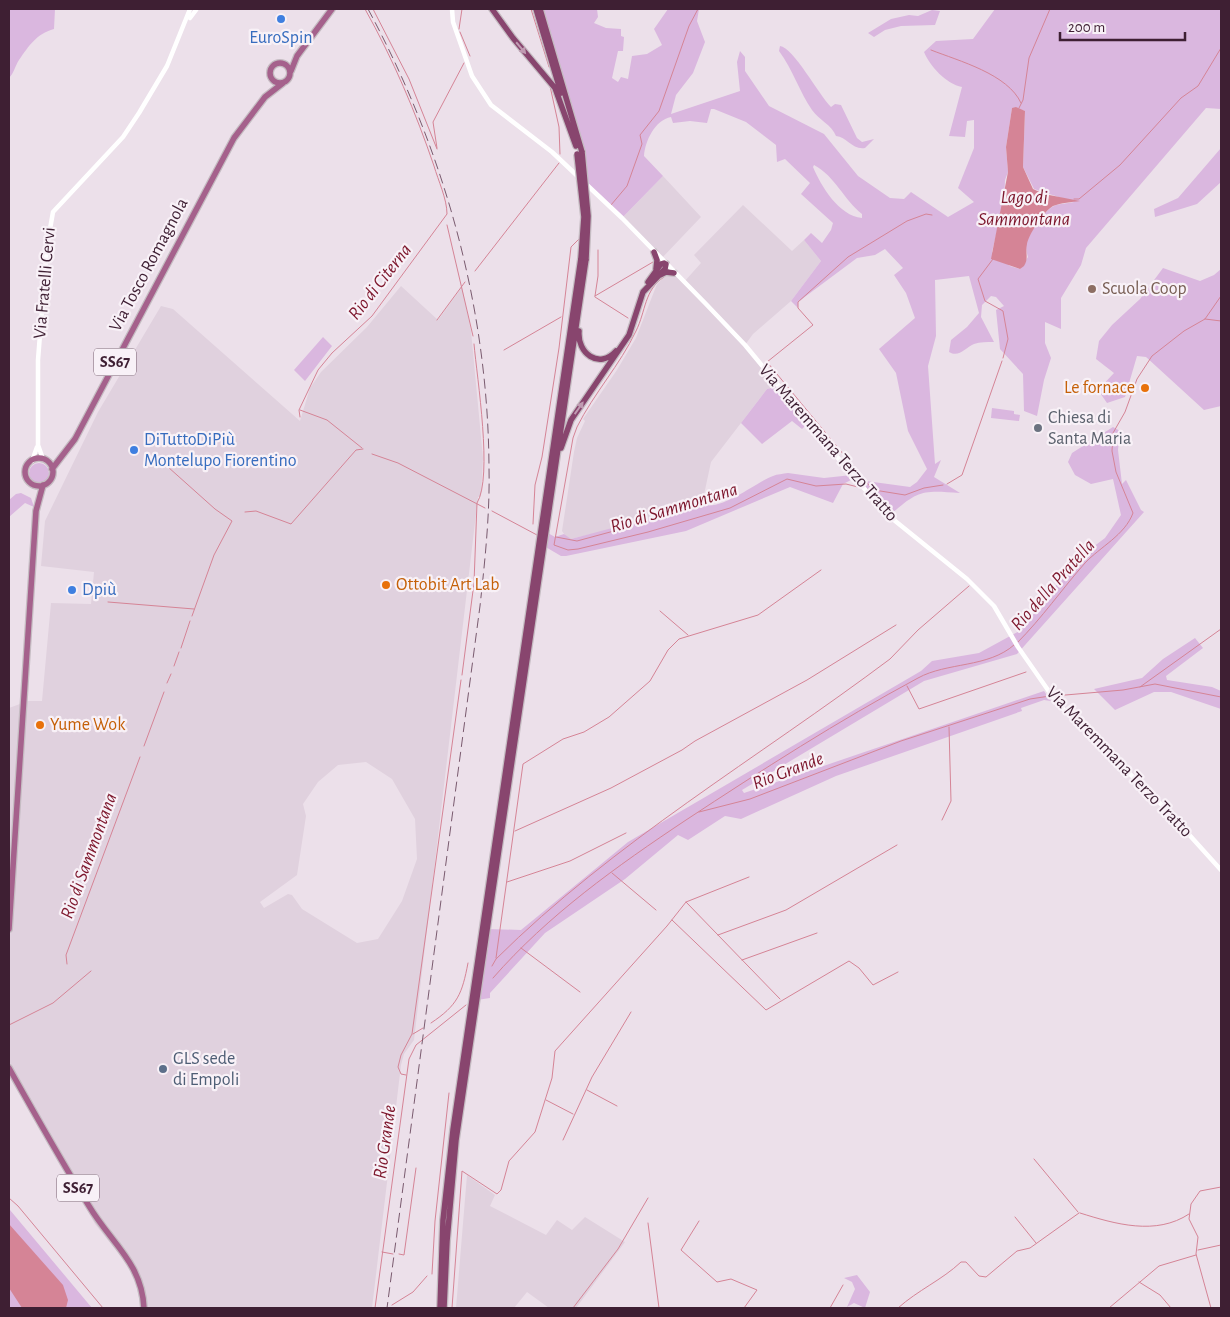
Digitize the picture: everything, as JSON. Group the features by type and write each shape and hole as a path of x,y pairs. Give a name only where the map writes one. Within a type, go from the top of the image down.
{"highway":[{"path":"492,9 513,38 555,88 580,153"},
{"path":"536,9 576,146"},
{"path":"440,1308 443,1220 453,1130 588,216 580,153 540,9"},
{"path":"555,469 571,420 629,335 643,292 655,275 658,264 654,252"},
{"path":"583,258 585,285 578,340 582,350 598,358 613,354 630,325 638,299 655,275 664,269 665,264"},
{"path":"444,1308 446,1241 456,1140 584,272"},
{"path":"655,275 666,272 674,273"}],"main road":[{"name":"Via Tosco Romagnola","path":"265,97 289,80 300,51 332,9"},
{"name":"Via Tosco Romagnola","path":"43,485 51,478 52,469 67,450 234,138 265,97 270,85 272,66 300,51"},
{"path":"280,63 286,64 291,71"},
{"path":"271,77 276,83 283,83"},
{"name":"Via Tosco Romagnola","path":"32,461 45,461 67,450"},
{"name":"SS67","path":"9,929 36,511 34,485 29,481 26,473 32,461"},
{"path":"45,461 52,469"},
{"path":"34,485 43,485"},
{"name":"SS67","path":"36,511 43,485"},
{"name":"SS67","path":"9,1068 90,1208 136,1272 142,1286 144,1308"}],"street":[{"name":"Via Fratelli Cervi","path":"32,461 38,445 38,360 47,246 53,212 123,137 160,78 194,9"},
{"name":"Via Maremmana Terzo Tratto","path":"452,9 454,24 472,76 491,105 552,152 745,345 852,475 889,516 967,578 994,606 1023,654 1057,703 1158,801 1221,870"},
{"name":"Via Fratelli Cervi","path":"38,445 45,461"}],"shaded area":[{"path":"9,9 55,9 54,29 42,34 34,41 19,60 9,78"},
{"path":"540,9 597,9 598,17 594,23 606,28 621,29 621,36 624,37 623,51 618,51 612,78 618,82 621,77 628,79 632,56 647,54 662,45 654,29 668,9 699,9 697,21 705,42 693,73 676,95 671,114 740,91 737,62 740,51 745,57 745,71 769,106 824,134 858,176 890,198 904,199 911,192 948,217 974,202 958,188 974,148 974,120 967,121 965,137 949,136 962,87 950,82 934,68 924,52 936,41 973,39 995,9 1221,9 1221,109 1206,108 1086,248 1081,265 1061,298 1061,329 1045,322 1045,343 1051,358 1044,380 1037,416 1024,411 1023,374 1000,349 996,310 1004,306 996,297 991,296 982,305 981,317 994,342 976,343 959,353 953,354 949,352 951,340 967,327 979,313 969,276 935,280 936,336 928,366 935,464 941,460 934,477 960,493 928,492 921,494 907,501 889,516 860,484 866,481 910,487 917,482 927,469 908,431 896,373 879,349 915,318 906,293 894,275 903,268 885,249 875,255 857,258 798,302 798,308 791,301 821,261 804,240 811,233 822,243 831,230 833,223 801,194 810,183 785,159 777,162 776,145 746,122 714,109 711,109 707,123 690,121 673,123 671,117 660,122 646,144 644,156 663,176 622,218 586,184","holes":["1012,108 1025,111 1023,167 1034,189 1074,202 1054,206 1041,217 1027,241 1028,257 1020,269 1010,266 992,252 1004,202 1005,180 1008,172 1006,147","814,165 828,175 862,214 862,218 854,216 838,206 816,175"]},
{"path":"932,10 940,11 935,25 901,26 885,30 874,37 868,33 891,19 909,15 918,16"},
{"path":"780,46 792,54 831,107 835,104 841,105 857,138 862,142 874,139 865,148 857,147 836,136 832,129 815,114 779,51"},
{"path":"1221,148 1221,182 1197,204 1155,217 1154,209 1178,198"},
{"path":"663,176 701,217 661,259 622,218"},
{"path":"743,205 792,251 804,240 821,261 791,301 753,334 745,345 779,386 767,389 711,462 702,504 632,524 571,539 567,538 562,531 574,452 577,438 585,421 583,419 617,370 636,338 657,284 664,277 674,273 684,282 701,263 694,255"},
{"path":"1163,268 1200,281 1214,275 1221,269 1221,406 1204,410 1146,357 1137,356 1125,397 1107,403 1098,390 1114,373 1096,359 1099,341 1112,325 1140,299"},
{"path":"401,286 438,320 462,287 471,331 483,458 481,496 478,497 414,1040 404,1054 401,1065 372,1308 141,1308 135,1278 127,1264 95,1224 9,1070 9,708 28,701 42,701 51,603 91,604 94,572 41,566 45,521 98,412 161,306 173,309 300,421 310,388 321,372 367,327","holes":["366,762 392,779 415,819 417,859 402,901 378,939 357,943 302,909 292,895 288,894 264,908 260,902 297,875 306,816 303,804 318,782 338,765"]},
{"path":"323,337 332,346 305,381 294,370"},
{"path":"779,386 809,422 802,429 792,421 762,444 741,423 767,389"},
{"path":"992,408 1014,411 1014,414 1020,415 1019,421 991,418"},
{"path":"1113,427 1120,431 1118,450 1122,484 1126,480 1141,510 1144,512 1017,654 924,681 742,790 744,793 1044,691 1051,701 1044,700 1021,708 1022,711 836,776 741,819 725,816 688,840 678,835 625,879 545,933 490,993 490,998 477,1000 487,929 521,930 628,842 921,671 932,661 979,653 1021,630 1077,559 1105,538 1121,515 1113,479 1091,484 1075,475 1068,462 1072,453"},
{"path":"39,463 46,466 49,473 46,480 39,483 32,480 29,473 32,466"},
{"path":"788,473 824,478 852,475 855,478 843,484 833,503 790,487 686,531 566,556 561,556 544,546 546,532 555,537 564,534 571,539 702,504 718,504 738,496 773,476"},
{"path":"21,493 31,498 34,507 25,503 9,517 9,500 16,494"},
{"path":"1195,638 1203,648 1166,676 1167,680 1212,687 1221,691 1221,709 1171,692 1154,692 1115,710 1094,689 1142,678 1163,659"},
{"path":"467,1175 495,1195 490,1206 546,1235 557,1220 572,1230 585,1217 625,1242 576,1308 549,1308 527,1292 514,1308 456,1308"},
{"path":"10,1210 92,1308 9,1308"},
{"path":"857,1275 870,1292 865,1308 854,1303 847,1307 855,1289 852,1282 844,1278"}],"water":[{"name":"Lago di Sammontana","path":"1016,107 1025,111 1023,167 1033,189 1044,194 1080,201 1053,206 1045,213 1031,235 1027,244 1027,258 1024,266 1020,269 991,259 1008,172 1006,147 1012,108"},
{"path":"9,1224 63,1285 68,1300 66,1308 22,1308 9,1288"}],"waterway":[{"name":"Rio di Citerna","path":"300,417 299,410 318,370 332,353 372,316 447,214 446,202 412,106 365,9"},
{"path":"373,9 409,79 437,149"},
{"path":"459,29 462,9"},
{"path":"531,9 549,67"},
{"path":"611,205 627,186 642,144 640,135 659,111 689,26 698,9"},
{"name":"Rio di Sammontana","path":"1019,108 1023,100 1029,58 1050,9"},
{"path":"460,32 470,56"},
{"path":"1074,199 1079,199 1120,165 1181,98 1198,86 1221,48"},
{"path":"931,50 994,76 1015,93 1021,103"},
{"path":"437,148 433,122 464,63"},
{"path":"550,86 559,127 560,154"},
{"path":"475,271 559,163"},
{"path":"873,490 767,362 813,325 798,308 798,302 848,257 907,221 926,214 932,215"},
{"path":"447,225 473,336"},
{"path":"533,524 535,485 542,457 559,348 571,247 581,237"},
{"path":"595,296 598,276 598,250"},
{"name":"Rio di Sammontana","path":"993,259 978,279 985,301 1003,311 1008,339 1003,358"},
{"path":"595,296 653,262"},
{"name":"Rio di Sammontana","path":"664,277 653,288 630,343 591,402 577,427 573,438 554,545 568,550 578,549 648,532 730,508 787,479 816,486 846,484 858,487"},
{"path":"437,320 465,282"},
{"name":"Rio della Pratella","path":"1017,643 1085,563 1118,534 1129,521 1133,513 1116,472 1112,451 1113,433 1125,412 1137,379 1152,356 1184,331 1205,319 1221,296"},
{"path":"595,297 628,318"},
{"path":"504,350 561,317"},
{"path":"1205,319 1221,321"},
{"path":"462,675 474,583 477,503 482,490 484,472 483,426 474,344"},
{"name":"Rio di Sammontana","path":"947,484 962,475 1002,361"},
{"path":"300,410 327,420 362,448"},
{"name":"Rio di Sammontana","path":"245,512 256,511 291,524 356,450 363,449"},
{"name":"Rio di Sammontana","path":"372,454 398,463 485,508"},
{"name":"Rio di Sammontana","path":"168,467 215,509 232,521 214,555 192,616"},
{"name":"Rio di Sammontana","path":"868,489 905,495 924,488 943,485"},
{"name":"Rio di Sammontana","path":"492,511 537,535"},
{"path":"556,537 577,541 625,528"},
{"path":"496,958 523,764 563,739 584,732 609,717 650,681 668,650 679,639 758,615 821,570"},
{"path":"492,966 496,959 541,917 589,877 688,802 890,659 918,630 969,586"},
{"path":"108,602 194,609"},
{"path":"660,611 688,635"},
{"name":"Rio di Sammontana","path":"181,648 190,621"},
{"path":"515,831 611,788 682,750 695,741 807,680 896,625"},
{"path":"1140,687 1221,629"},
{"name":"Rio della Pratella","path":"493,978 537,933 584,893 660,837 772,764 859,711 918,678 942,669 992,658 1014,645"},
{"name":"Rio di Sammontana","path":"174,666 179,652"},
{"path":"907,686 919,709 1026,672"},
{"name":"Rio di Sammontana","path":"167,683 171,674"},
{"path":"406,1075 401,1074 398,1067 401,1055 412,1034 461,680"},
{"name":"Rio Grande","path":"1054,696 1123,690 1155,684 1221,697"},
{"name":"Rio di Sammontana","path":"144,746 164,692"},
{"name":"Rio Grande","path":"699,812 750,799 901,741 1030,699 1050,696"},
{"path":"942,820 951,801 949,727"},
{"name":"Rio di Sammontana","path":"67,964 66,955 140,757"},
{"path":"507,882 570,861 626,833"},
{"path":"718,935 786,910 897,845"},
{"path":"612,873 656,910"},
{"path":"452,1308 462,1171 497,1194 501,1190 509,1161 535,1132 552,1078 555,1051 667,926 686,902 749,877"},
{"path":"686,902 780,999"},
{"path":"672,920 766,1010 849,961 859,968 873,985 898,972"},
{"path":"742,960 817,933"},
{"path":"521,948 580,992"},
{"path":"431,1023 440,1017 457,998 461,991 468,963"},
{"name":"Rio di Sammontana","path":"9,1025 53,1003 91,971"},
{"name":"Rio Grande","path":"375,1308 409,1059 416,1045 466,1005"},
{"path":"563,1140 592,1077 631,1012"},
{"path":"413,1034 423,1028"},
{"path":"587,1090 617,1106"},
{"path":"432,1274 435,1221 449,1093"},
{"path":"546,1100 573,1114"},
{"path":"1034,1159 1078,1212"},
{"path":"399,1254 404,1255 416,1168"},
{"path":"1211,1308 1196,1254 1198,1237 1189,1219 1191,1204 1200,1191 1221,1187"},
{"name":"Rio di Sammontana","path":"9,1198 18,1206 103,1308"},
{"path":"573,1308 618,1249 648,1198"},
{"path":"898,1308 961,1262 966,1262 979,1276 986,1277 1017,1251 1030,1248 1079,1213"},
{"path":"1080,1213 1107,1221 1135,1226 1163,1225 1189,1214"},
{"path":"1015,1217 1036,1243"},
{"path":"699,1221 681,1250 717,1282 731,1279 757,1290 744,1308"},
{"path":"648,1223 659,1308"},
{"path":"1198,1250 1221,1245"},
{"path":"382,1252 393,1254"},
{"path":"1109,1308 1159,1266 1196,1255"},
{"path":"392,1305 413,1292 427,1276"},
{"path":"1139,1282 1160,1295 1171,1308"},
{"path":"830,1308 843,1285"}],"railway":[{"path":"368,9 419,117 457,231 480,347 487,407 489,467 488,520 480,606 387,1308"}],"place":[{"name":"EuroSpin","path":"281,19"},
{"name":"Scuola Coop","path":"1092,289"},
{"name":"Le fornace","path":"1145,388"},
{"name":"Chiesa di Santa Maria","path":"1038,428"},
{"name":"DiTuttoDiPiù Montelupo Fiorentino","path":"134,450"},
{"name":"Ottobit Art Lab","path":"386,585"},
{"name":"Dpiù","path":"72,590"},
{"name":"Yume Wok","path":"40,725"},
{"name":"GLS sede di Empoli","path":"163,1069"}]}
